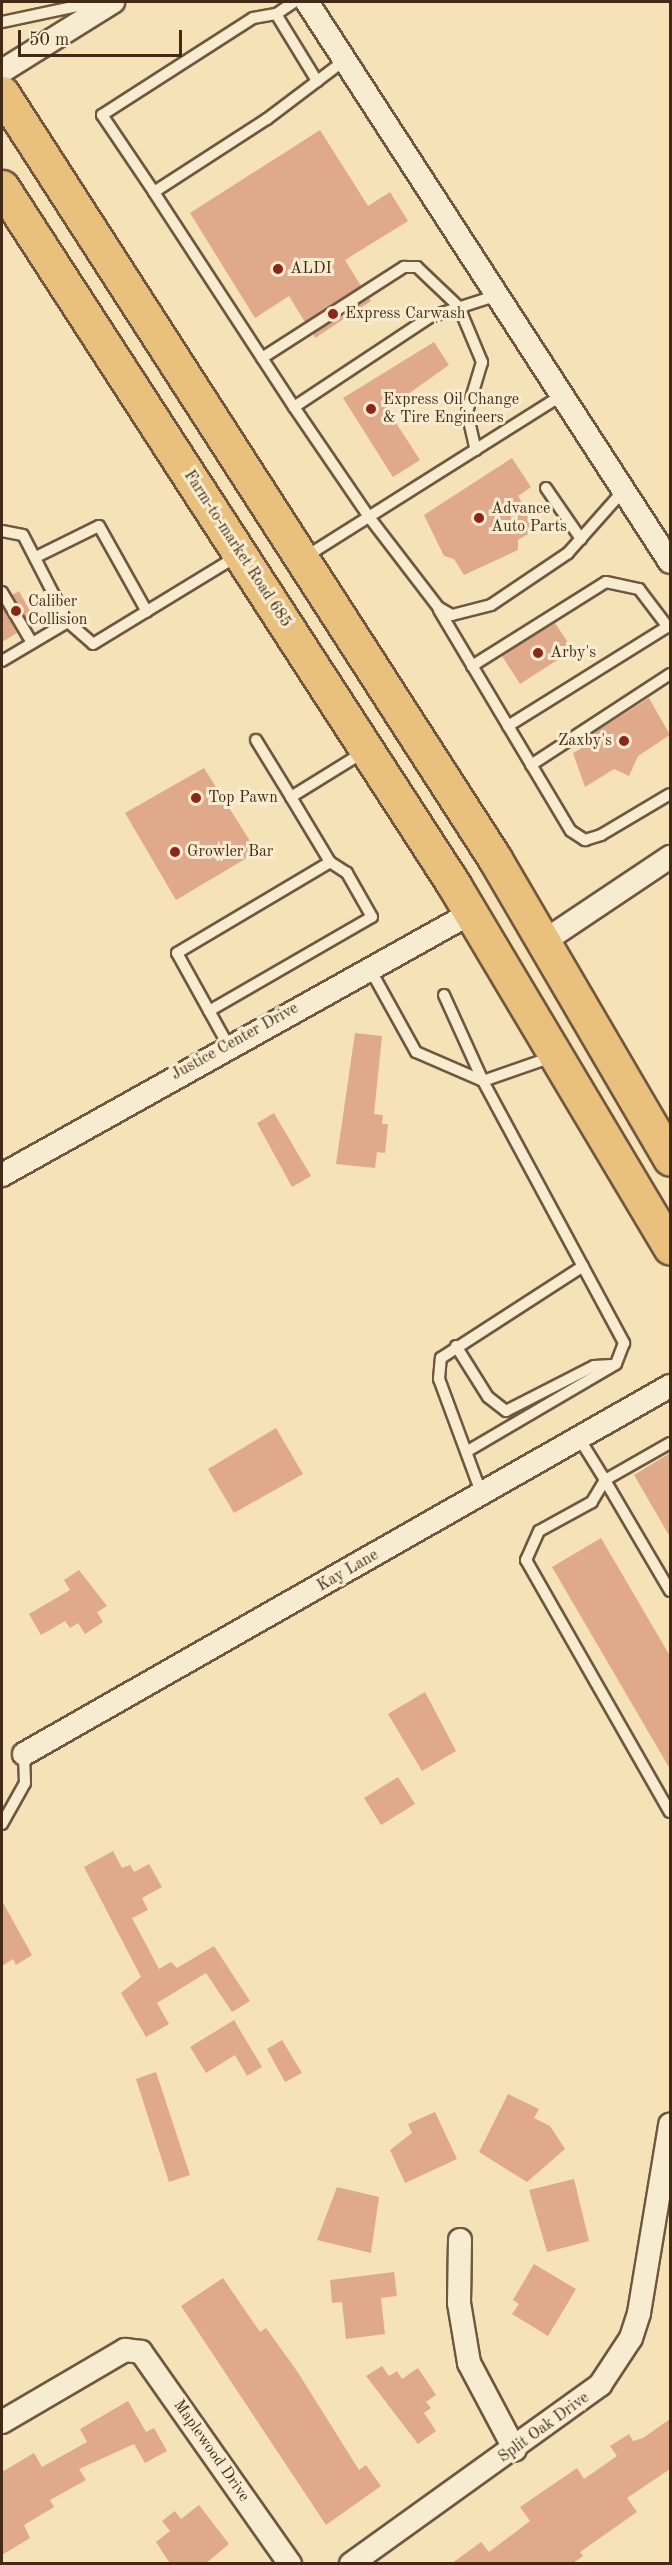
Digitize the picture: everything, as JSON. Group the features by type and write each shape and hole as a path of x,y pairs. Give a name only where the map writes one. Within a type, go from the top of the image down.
{"main road":[{"path":"2,93 404,718 543,942 670,1159"},
{"name":"Farm-to-market Road 685","path":"2,186 368,750 471,913 670,1248"}],"street":[{"path":"2,71 113,2"},
{"path":"308,2 670,562"},
{"path":"543,942 670,857"},
{"name":"Justice Center Drive","path":"2,1175 228,1045 471,913"},
{"name":"Kay Lane","path":"24,1754 670,1386"},
{"name":"Split Oak Drive","path":"351,2564 588,2398 631,2338 665,2182 670,2125"},
{"path":"460,2240 459,2303 469,2363 515,2450"},
{"name":"Maplewood Drive","path":"2,2422 125,2350 141,2352 290,2564"}],"lane":[{"path":"2,22 96,2"},
{"path":"294,2 276,14 253,18 102,115 369,517 438,607 571,831 585,840 670,794"},
{"path":"276,14 317,81"},
{"path":"154,192 345,60"},
{"path":"262,358 404,267 417,267 459,307 482,362 467,412 476,450"},
{"path":"294,407 430,317 498,295"},
{"path":"302,559 562,395"},
{"path":"546,488 580,539"},
{"path":"438,607 452,615 491,605 580,539 624,490"},
{"path":"36,557 99,526 147,612"},
{"path":"3,535 23,535 68,622 93,644 240,555"},
{"path":"472,666 606,582 639,589 669,626 508,726"},
{"path":"2,592 32,643"},
{"path":"2,661 68,622"},
{"path":"531,765 670,674"},
{"path":"209,1011 372,917 347,873 330,862 256,740"},
{"path":"291,797 368,750"},
{"path":"228,1045 177,953 330,862"},
{"path":"369,968 416,1052 483,1081 556,1056"},
{"path":"444,995 483,1081 624,1343 616,1364 468,1451"},
{"path":"482,1495 468,1451 439,1379 441,1358 456,1346 583,1266"},
{"path":"456,1346 488,1397 506,1411 594,1366 616,1364"},
{"path":"579,1438 670,1591"},
{"path":"670,1443 604,1480 592,1502 539,1531 526,1560 670,1812"},
{"path":"2,1824 25,1783 24,1754"}],"building":[{"name":"ALDI","path":"320,130 368,206 390,192 408,221 345,260 361,286 305,322 289,296 255,318 190,213"},
{"path":"369,298 371,301 315,338 313,334"},
{"name":"Express Oil Change & Tire Engineers","path":"434,342 449,365 387,409 420,460 393,477 343,398"},
{"name":"Advance Auto Parts","path":"512,458 531,487 518,496 538,528 518,540 518,550 464,575 454,559 444,556 424,515"},
{"path":"19,591 36,622 30,625 12,595"},
{"path":"2,606 17,633 2,642"},
{"name":"Arby's","path":"555,623 573,650 520,684 502,656"},
{"name":"Zaxby's","path":"649,698 670,735 638,756 629,776 614,769 585,787 573,753 589,744 586,738"},
{"path":"204,768 257,852 176,900 125,813"},
{"path":"355,1033 382,1036 374,1114 383,1115 382,1124 388,1124 385,1153 377,1152 375,1168 336,1164"},
{"path":"274,1113 311,1176 292,1187 257,1123"},
{"path":"276,1428 303,1474 234,1513 208,1469"},
{"path":"670,1453 670,1537 634,1475"},
{"path":"601,1538 670,1656 670,1769 552,1567"},
{"path":"79,1570 107,1606 97,1612 103,1622 85,1634 78,1623 70,1628 65,1621 41,1635 29,1614 70,1590 64,1580"},
{"path":"425,1692 456,1751 422,1771 388,1714"},
{"path":"398,1777 415,1804 381,1825 364,1798"},
{"path":"113,1851 122,1868 130,1865 134,1872 149,1864 162,1887 142,1898 148,1910 132,1918 159,1969 171,1962 177,1968 214,1946 250,2001 232,2012 206,1973 157,2003 169,2024 146,2037 121,1993 141,1977 84,1867"},
{"path":"2,1901 32,1955 16,1965 13,1959 2,1966"},
{"path":"234,2020 262,2067 247,2076 235,2055 206,2073 190,2047"},
{"path":"282,2040 302,2073 285,2082 267,2049"},
{"path":"156,2072 190,2175 169,2182 136,2079"},
{"path":"508,2094 539,2109 534,2118 550,2126 565,2149 527,2182 479,2152"},
{"path":"435,2112 457,2159 405,2183 390,2150 412,2133 408,2124"},
{"path":"574,2179 589,2241 547,2252 529,2190"},
{"path":"337,2187 379,2197 371,2253 317,2240"},
{"path":"534,2264 576,2289 548,2336 512,2314 519,2304 513,2300"},
{"path":"394,2272 397,2296 381,2298 385,2334 346,2339 342,2302 332,2303 330,2280"},
{"path":"223,2278 260,2332 266,2328 297,2371 359,2470 366,2465 381,2486 326,2525 181,2306"},
{"path":"382,2366 389,2376 397,2371 402,2379 418,2368 436,2395 426,2402 431,2408 424,2413 436,2431 418,2444 366,2376"},
{"path":"128,2401 146,2432 154,2428 167,2451 145,2463 134,2444 79,2469 86,2480 50,2500 54,2507 24,2525 30,2538 2,2555 2,2472 34,2453 42,2467 87,2442 80,2429"},
{"path":"670,2419 670,2469 627,2498 637,2512 580,2552 583,2556 572,2564 451,2564 481,2542 489,2552 530,2521 520,2507 577,2468 584,2479 617,2456 610,2446 629,2434 633,2441 643,2438"},
{"path":"199,2505 229,2544 205,2564 169,2562 156,2542 170,2531 162,2521 175,2511 181,2519"}],"place":[{"name":"ALDI","path":"278,269"},
{"name":"Express Carwash","path":"333,314"},
{"name":"Express Oil Change & Tire Engineers","path":"371,409"},
{"name":"Advance Auto Parts","path":"479,518"},
{"name":"Caliber Collision","path":"16,611"},
{"name":"Arby's","path":"538,653"},
{"name":"Zaxby's","path":"624,741"},
{"name":"Top Pawn","path":"196,798"},
{"name":"Growler Bar","path":"175,852"}]}
